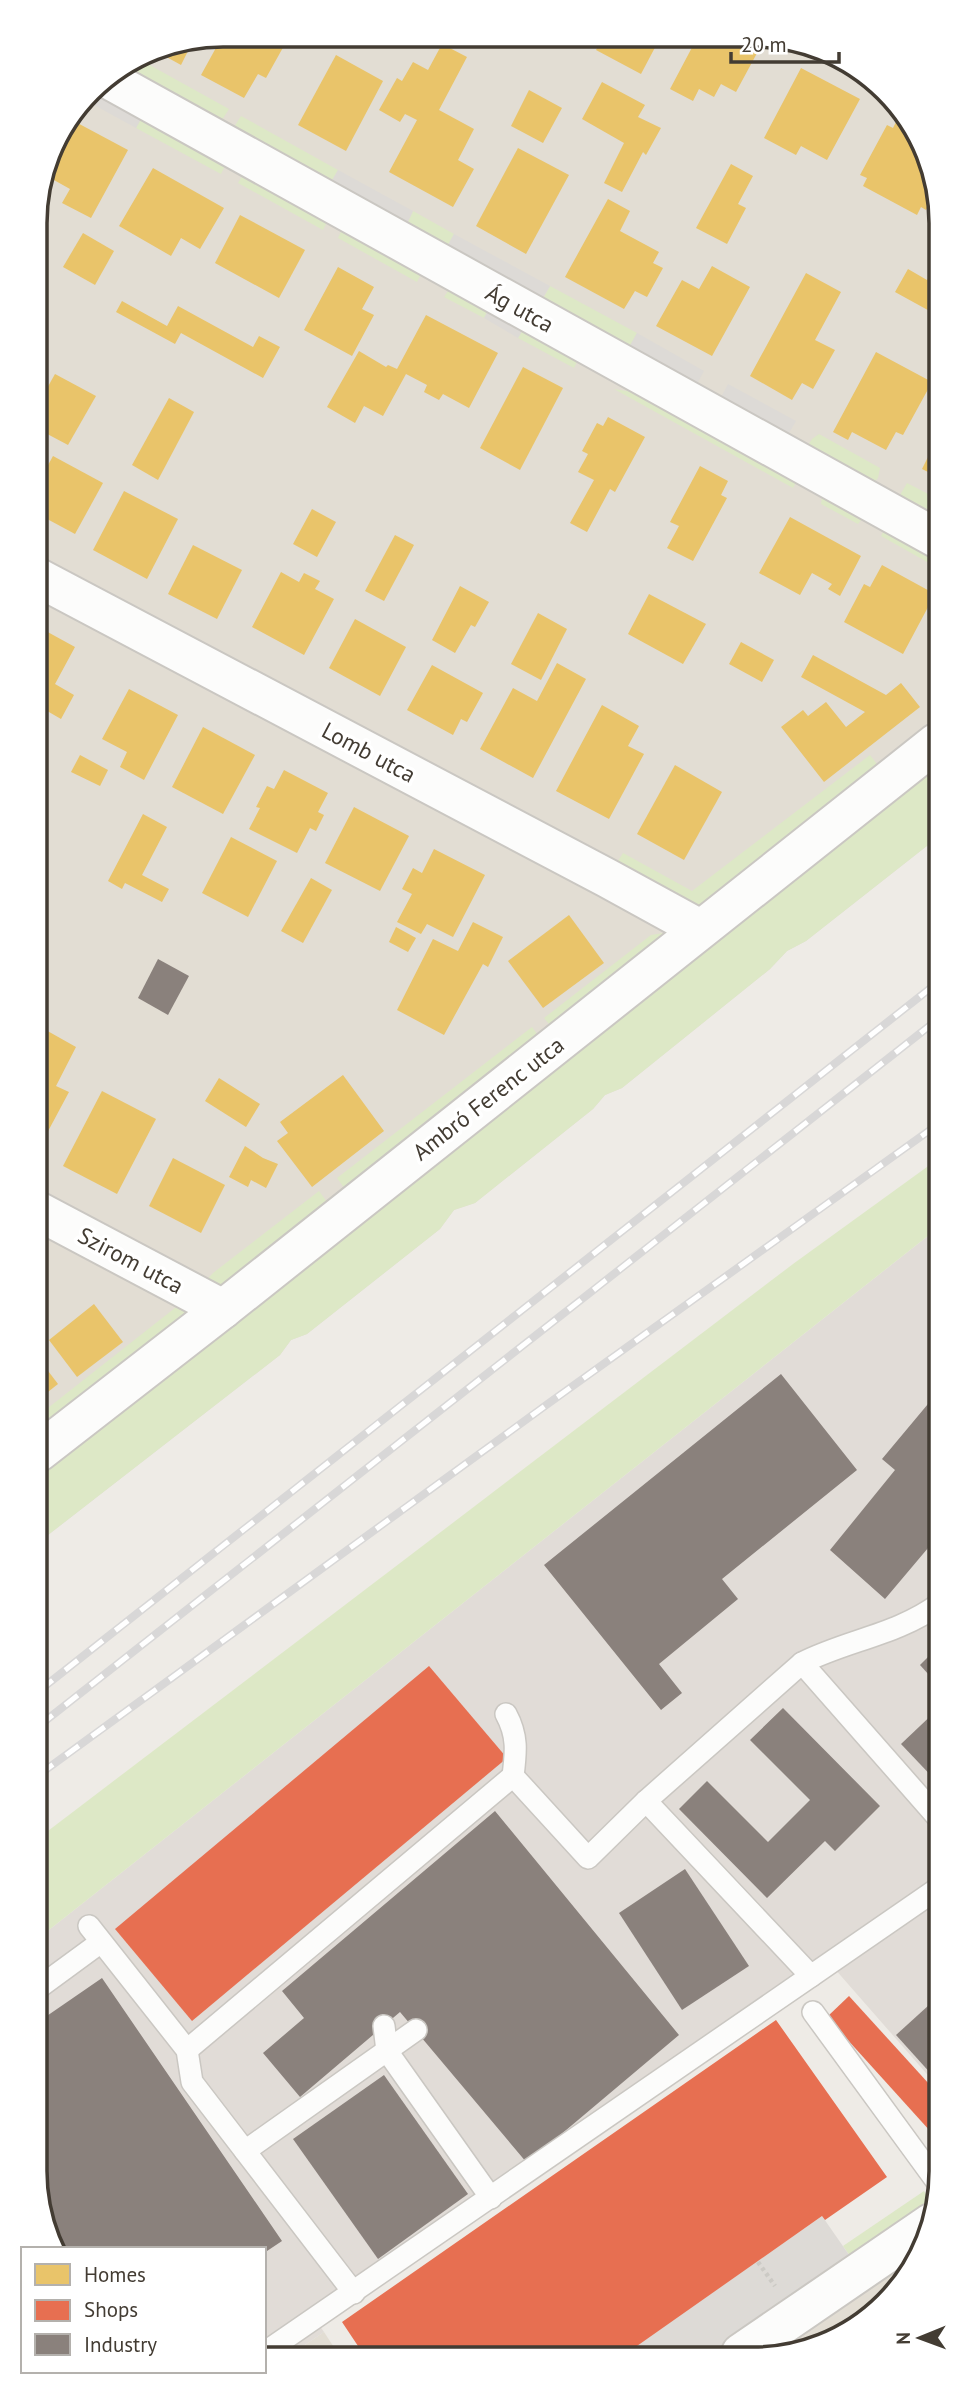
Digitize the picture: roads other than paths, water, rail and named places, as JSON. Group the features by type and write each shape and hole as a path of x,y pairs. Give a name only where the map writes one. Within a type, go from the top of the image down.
{"street":[{"name":"Ág utca","path":"116,84 929,534"},
{"name":"Lomb utca","path":"48,584 607,877 700,929"},
{"name":"Ambró Ferenc utca","path":"47,1445 929,749"},
{"name":"Szirom utca","path":"47,1216 223,1309"},
{"path":"750,2347 917,2231"}],"lane":[{"path":"513,1776 588,1858 646,1801 802,1663 829,1650 887,1633 928,1611"},
{"path":"802,1663 928,1807"},
{"path":"187,2050 513,1776 517,1747 514,1728 506,1714"},
{"path":"646,1801 811,1976"},
{"path":"273,2347 928,1895"},
{"path":"47,1980 95,1934 187,2050 192,2082 354,2293"},
{"path":"813,2012 928,2170"},
{"path":"384,2026 387,2051 491,2198"},
{"path":"245,2151 416,2030"}],"railway":[{"path":"47,1684 929,990"},
{"path":"47,1719 929,1027"},
{"path":"47,1769 549,1403 929,1131"}]}
